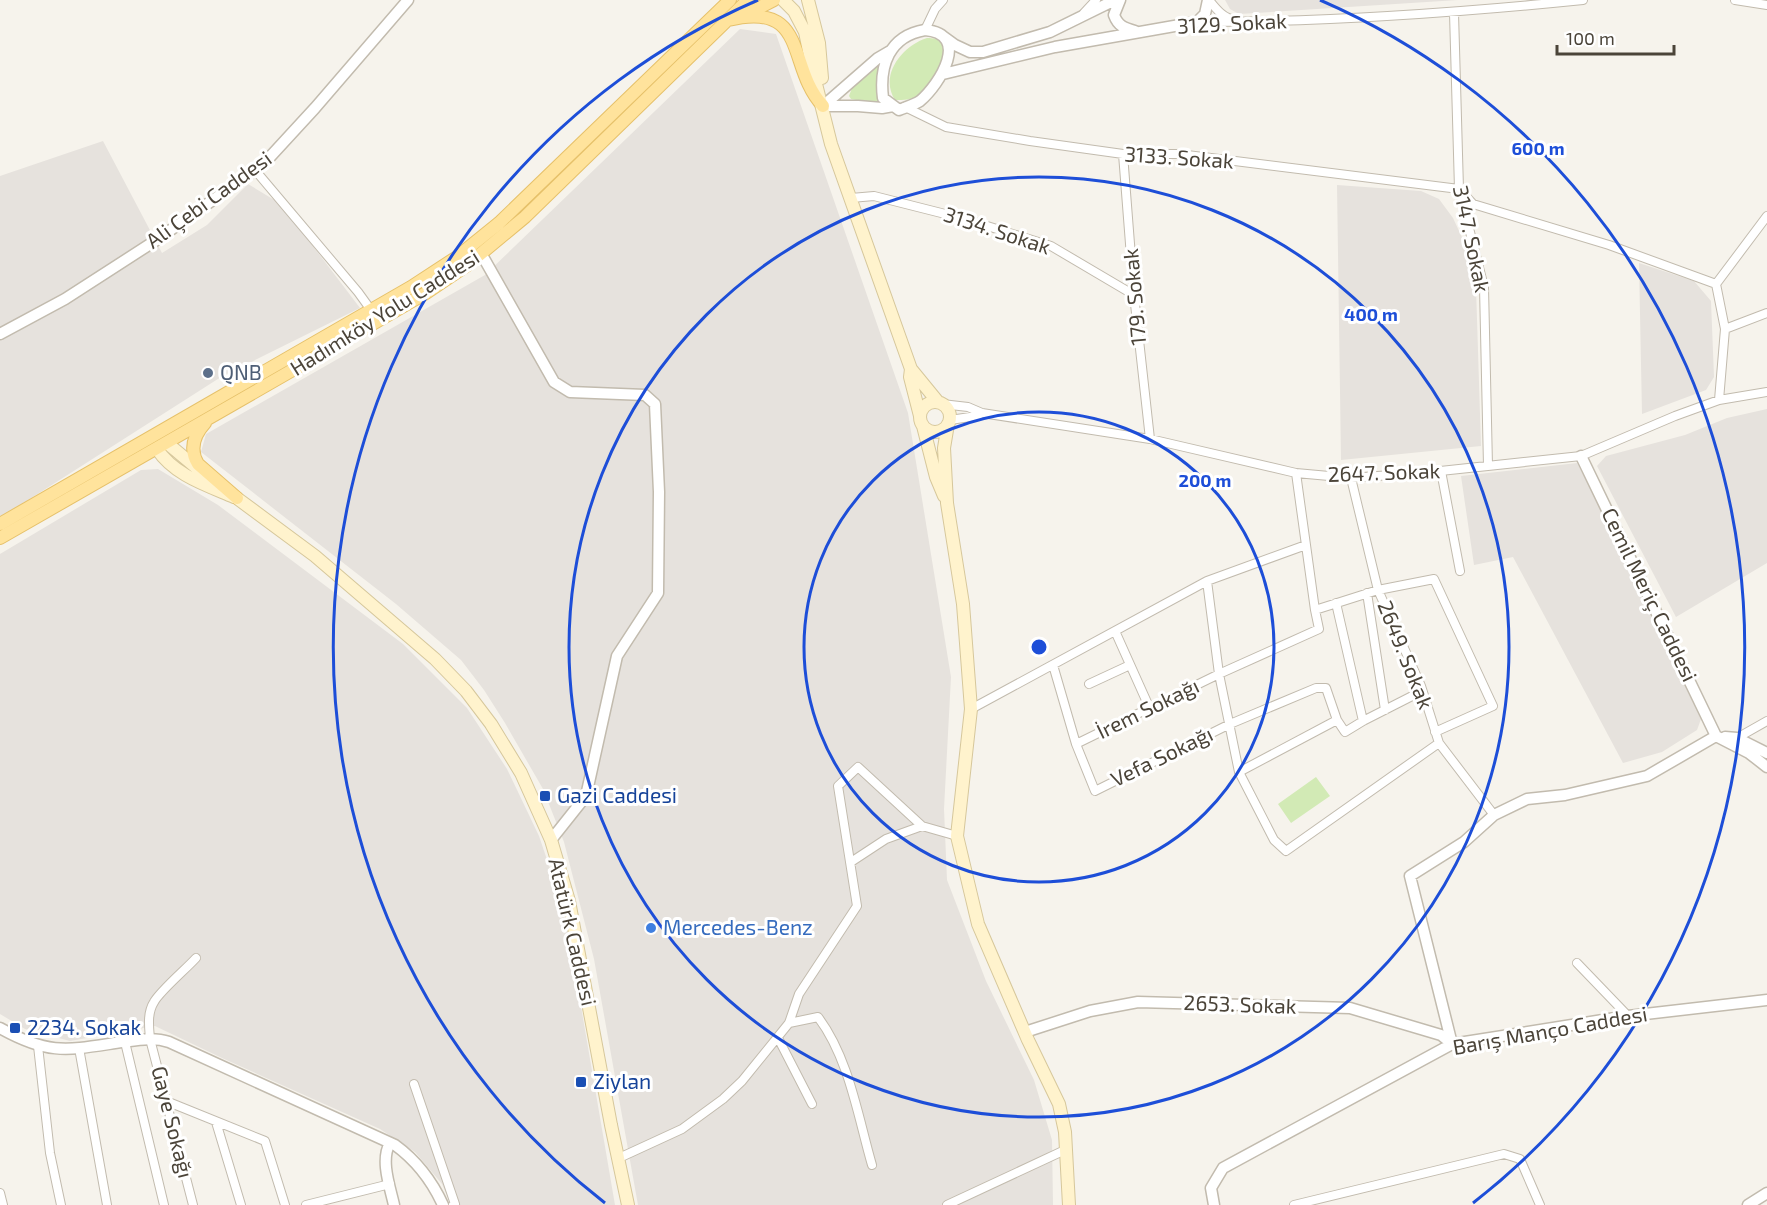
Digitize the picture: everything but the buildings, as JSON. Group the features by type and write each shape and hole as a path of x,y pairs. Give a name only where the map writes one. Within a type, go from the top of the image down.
{"main road":[{"name":"Hadımköy Yolu Caddesi","path":"0,538 161,441 218,398 444,266 499,223 730,0"},
{"name":"Hadımköy Yolu Caddesi","path":"0,524 210,418 426,293 482,255 525,217 748,0"},
{"path":"727,20 743,16 774,0"},
{"path":"783,0 801,22 805,32 831,144 911,369 949,411 944,448 947,503 963,604 971,709 957,836 978,924 1059,1104 1065,1132 1069,1205"},
{"path":"808,0 819,44 823,106"},
{"path":"743,16 772,18 785,28 811,90 823,106"},
{"path":"911,369 910,376 936,477 947,503"},
{"path":"940,403 928,404 924,407 922,421 927,430 937,432 949,422"},
{"path":"210,418 195,438 192,448 194,457 198,464 237,498"},
{"name":"Atatürk Caddesi","path":"161,441 315,556 435,659 466,691 491,724 521,773 551,840 569,901 628,1205"}],"street":[{"name":"Ali Çebi Caddesi","path":"0,334 65,299 158,239 255,170 315,108 408,0"},
{"path":"925,30 935,9 943,0"},
{"path":"1079,19 1096,0"},
{"path":"823,106 878,57 890,51 912,32 934,31 970,52 983,52 1050,32 1115,0"},
{"path":"1120,0 1114,15 1116,21 1122,28 1138,32"},
{"path":"1197,22 1204,14 1209,0"},
{"path":"1209,0 1230,20 1254,22"},
{"name":"3129. Sokak","path":"943,74 1055,47 1197,22 1254,22 1454,13 1583,0"},
{"path":"1735,0 1767,5"},
{"name":"3147. Sokak","path":"1454,13 1459,189 1484,286 1488,466"},
{"path":"890,51 882,69 883,98 899,110 918,103 929,93 943,74 949,50 944,37"},
{"path":"823,106 882,108 893,106"},
{"name":"3133. Sokak","path":"905,107 946,127 1123,154 1179,154 1459,189"},
{"name":"179. Sokak","path":"1123,154 1134,295 1150,439"},
{"path":"255,170 371,310"},
{"path":"1459,189 1473,204 1609,245 1716,284"},
{"name":"3134. Sokak","path":"851,198 874,196 965,219 1051,246 1134,295"},
{"path":"1767,216 1716,284 1725,329 1719,400 1767,392"},
{"path":"482,255 554,382 570,392 645,395 655,404 659,492 658,593 617,656 585,796 551,840"},
{"path":"1725,329 1767,313"},
{"name":"2647. Sokak","path":"940,403 968,407 982,413 1150,439 1296,473 1351,478 1581,456 1719,400"},
{"path":"949,422 982,413"},
{"name":"Cemil Meriç Caddesi","path":"1581,456 1716,735"},
{"path":"1441,471 1460,571"},
{"path":"1296,473 1315,610 1378,590 1434,579 1493,706 1435,732"},
{"name":"2649. Sokak","path":"1351,478 1378,590 1422,691 1439,743 1494,815"},
{"path":"971,709 1207,581 1306,545"},
{"path":"1207,581 1219,674 1239,772 1274,840 1286,851 1439,743"},
{"path":"1367,593 1384,710"},
{"path":"1336,603 1363,721"},
{"name":"İrem Sokağı","path":"1076,744 1219,674 1320,629 1315,610"},
{"path":"1115,631 1150,709"},
{"path":"1053,665 1076,744"},
{"path":"1089,684 1130,665"},
{"name":"Vefa Sokağı","path":"1076,744 1095,791 1230,724 1316,687 1326,688 1337,720"},
{"path":"1239,772 1337,720 1345,732 1422,691"},
{"path":"1737,738 1767,721"},
{"path":"1716,735 1749,753 1767,767"},
{"path":"1452,1044 1410,876 1464,842 1494,815 1527,799 1565,795 1647,776 1716,735 1737,738 1767,753"},
{"path":"619,1158 682,1129 723,1099 742,1081 789,1023 799,994 857,906 838,786 858,767 922,826 957,836"},
{"path":"851,862 886,839 922,826"},
{"name":"Gaye Sokağı","path":"193,1205 150,1039 150,1014 154,1002 196,958"},
{"path":"1577,963 1628,1016"},
{"name":"Barış Manço Caddesi","path":"1214,1205 1210,1188 1223,1168 1452,1044 1628,1016 1767,1000"},
{"name":"2653. Sokak","path":"1025,1032 1090,1011 1150,1002 1350,1008 1441,1035 1452,1044"},
{"path":"789,1023 818,1017 827,1029 840,1054 872,1165"},
{"path":"0,1028 38,1046 58,1050 150,1039 169,1042 404,1151 426,1175 443,1205"},
{"path":"778,1038 812,1104"},
{"path":"125,1042 164,1205"},
{"path":"38,1046 51,1153 61,1205"},
{"path":"79,1048 107,1204"},
{"path":"414,1084 455,1204 453,1205"},
{"path":"166,1101 265,1141 285,1205"},
{"path":"216,1122 241,1205"},
{"path":"390,1143 386,1155 394,1205"},
{"path":"947,1205 1065,1150"},
{"path":"1294,1205 1504,1154 1520,1159 1540,1205"},
{"path":"306,1205 390,1184"},
{"path":"0,1193 3,1205"},
{"path":"1750,1204 1767,1193"}],"shaded area":[{"path":"1225,0 1458,0 1239,14 1230,9"},
{"path":"740,29 776,34 908,413 951,677 944,809 947,880 986,981 1034,1080 1052,1140 1053,1205 638,1205 594,959 564,842 543,789 505,723 461,660 396,604 201,452 206,434 485,275"},
{"path":"103,141 162,253 207,225 248,184 281,204 360,308 221,377 0,518 0,176"},
{"path":"1337,185 1421,191 1439,199 1453,218 1465,244 1476,287 1481,446 1341,460"},
{"path":"1639,263 1694,281 1711,301 1714,377 1706,390 1642,414"},
{"path":"1767,409 1767,563 1676,617 1597,466 1606,456 1685,435 1727,418"},
{"path":"1577,463 1609,524 1701,719 1697,730 1662,752 1623,763 1513,557 1474,565 1461,476"},
{"path":"158,469 218,505 403,644 467,708 507,769 539,836 565,913 615,1205 451,1205 442,1184 415,1152 380,1129 155,1026 70,1041 25,1029 0,1014 0,554 141,470"}],"green space":[{"path":"927,38 936,39 942,44 944,50 940,67 919,95 910,99 895,100 890,81 896,63 909,48"},
{"path":"881,63 882,105 851,99 849,96 852,88"},
{"path":"1316,777 1330,796 1291,823 1278,804"}],"place":[{"name":"QNB","path":"208,373"},
{"name":"Gazi Caddesi","path":"545,796"},
{"name":"Mercedes-Benz","path":"651,928"},
{"name":"2234. Sokak","path":"15,1028"},
{"name":"Ziylan","path":"581,1082"}]}
